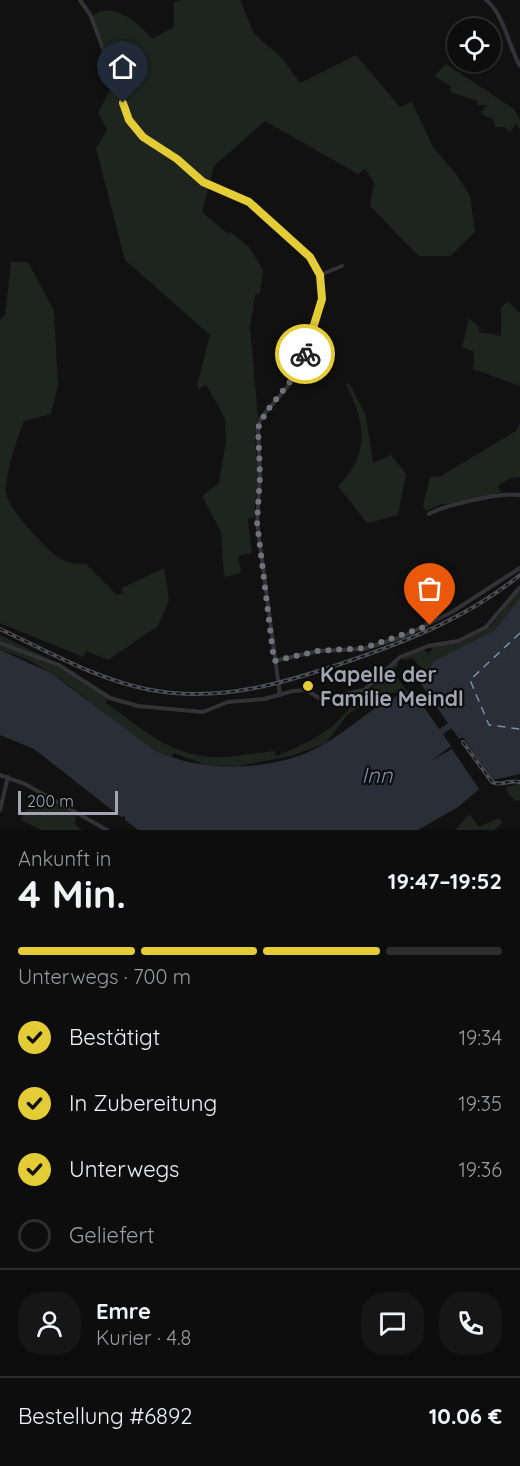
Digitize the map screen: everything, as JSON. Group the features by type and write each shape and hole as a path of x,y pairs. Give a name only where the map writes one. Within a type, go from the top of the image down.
{"street":[{"path":"80,0 91,16 129,120 135,129 177,159 203,182 249,202 310,257 320,275 321,306 302,364 289,385 261,418 258,428 260,476 257,522 280,695"},
{"path":"486,0 499,14 509,45 520,66"},
{"path":"320,275 342,266"},
{"path":"429,514 443,506 463,505 507,494 520,495"},
{"path":"274,661 318,651 364,648 404,636 452,612 520,568"},
{"path":"0,643 59,665 110,698 138,706 203,712 228,702 264,699 306,690 321,699 364,690 400,657 428,646 458,641 486,627 520,587"},
{"path":"0,775 25,784 107,830"},
{"path":"0,810 8,777"}],"shaded area":[{"path":"240,0 254,34 281,57 300,83 356,55 400,107 412,102 433,147 456,174 470,196 475,232 450,256 419,256 370,206 374,182 365,169 358,174 265,121 214,166 202,212 228,234 230,232 249,247 263,270 260,293 255,295 250,327 258,418 255,437 258,476 254,518 248,519 252,553 238,556 241,573 224,577 221,532 202,496 219,483 226,442 225,418 206,385 199,389 197,386 210,335 125,260 96,148 107,130 98,112 111,89 120,90 93,16 108,11 124,15 140,26 152,39 174,27 174,2"},
{"path":"446,64 447,72 458,72 514,109 520,120 520,130 516,124 510,132 505,127 495,127 494,120 481,114 486,105 477,105 477,101 451,92 451,86 434,76"},
{"path":"11,262 28,262 54,311 58,385 51,414 24,421 7,476 8,500 28,528 53,553 65,561 86,564 117,595 123,593 122,588 164,568 169,600 158,626 108,660 86,651 83,657 0,623 0,320 5,315"},
{"path":"508,302 520,313 520,386 473,369 474,352 462,347 469,318 479,327 479,332 501,336 501,307"},
{"path":"349,383 366,416 373,463 391,455 406,474 398,515 367,523 338,486 356,462 362,438 361,425 346,384"},
{"path":"520,423 520,477 510,478 498,486 501,492 463,503 441,504 426,511 423,506 430,477 441,476 516,431"},
{"path":"520,588 520,598 495,630 434,661 426,675 413,658 403,660 403,657 423,648 428,654 432,650 430,646 460,642 490,627"},
{"path":"0,635 61,665 107,698 106,703 155,738 196,755 227,757 275,751 277,756 308,742 332,727 365,692 368,693 376,681 395,662 399,663 393,672 407,691 384,694 365,704 348,714 326,743 291,756 239,766 206,765 174,753 170,758 148,746 46,670 24,658 0,650"},
{"path":"520,783 520,800 515,801 506,790 507,787"},
{"path":"40,796 76,815 75,825 82,830 41,830 21,820 28,806 36,807"},
{"path":"469,814 479,827 499,818 502,823 494,830 455,830"}],"water":[{"path":"520,598 520,774 493,780 463,737 459,739 420,683 434,661 495,630"},
{"name":"Inn","path":"0,650 51,673 154,750 174,758 218,766 264,764 307,753 326,743 383,703 411,689 451,746 431,761 452,749 479,789 458,807 418,830 138,830 125,820 125,816 121,817 34,749 0,735"}],"waterway":[{"name":"Inn","path":"436,735 455,722"}],"ferry route":[{"path":"520,633 470,680 489,725 520,729"}],"railway":[{"path":"0,629 74,664 131,685 178,693 230,692 305,675 399,643 462,614 520,575"},
{"path":"463,742 492,782 499,784 520,782"}],"way so far":[{"path":"305,354 296,374 261,418 257,437 260,476 257,522 274,661 318,651 364,648 404,636 430,625"}],"place":[{"name":"Kapelle der Familie Meindl","path":"308,686"}],"route":[{"path":"123,103 129,120 143,137 177,159 203,182 231,192 249,202 310,257 320,275 323,291 320,311 305,354"}]}
